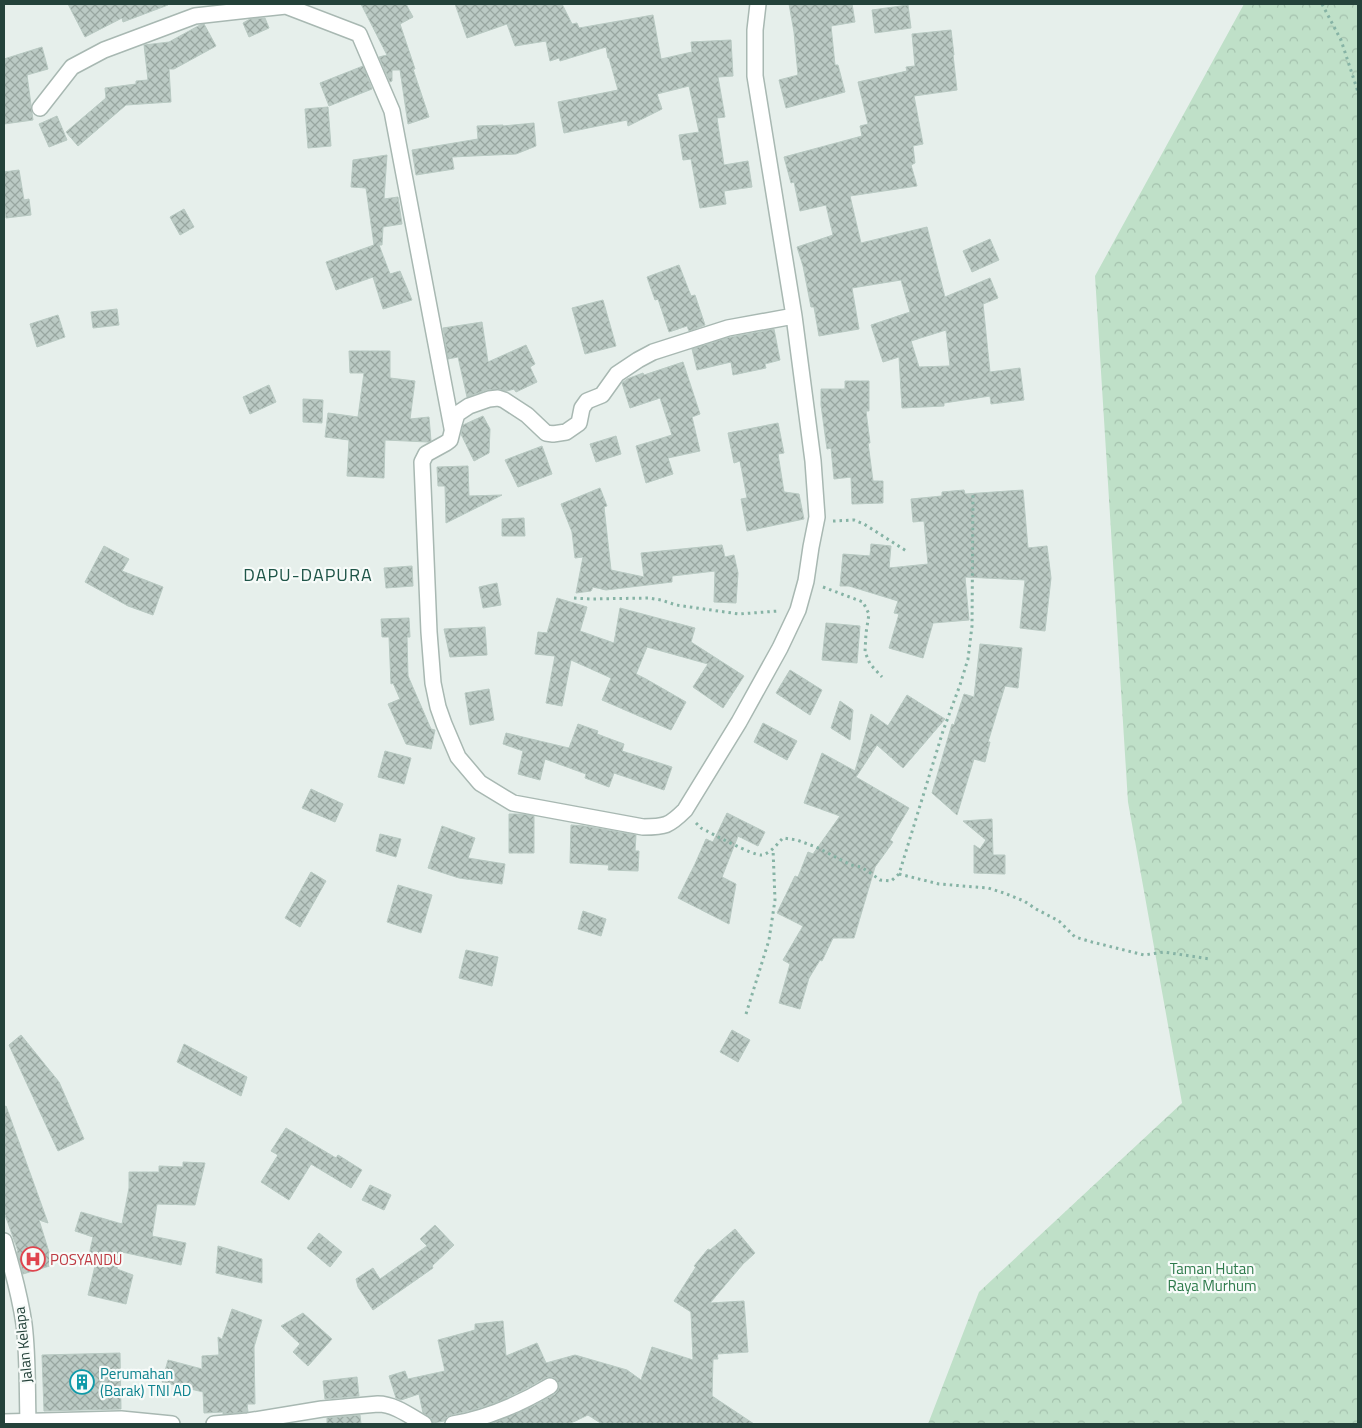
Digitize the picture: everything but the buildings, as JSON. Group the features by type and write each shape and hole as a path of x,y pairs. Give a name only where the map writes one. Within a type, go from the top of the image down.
{"street":[{"path":"758,4 754,30 755,76 794,316 813,461 817,517 806,581 798,610 780,648 738,722 685,810 673,822 662,827 643,827 513,803 480,782 458,757 438,707 429,632 422,462 426,454 450,440 458,414 469,406 498,398 527,415 546,433 566,432 579,423 586,400 602,395 617,374 638,360 654,352 728,328 794,316"},
{"path":"40,108 72,68 104,50 194,16 286,6 359,34 392,111 452,430"},
{"name":"Jalan Kelapa","path":"4,1241 24,1322 28,1421"},
{"path":"453,1424 524,1401 550,1386"},
{"path":"214,1424 378,1404 385,1404 424,1424"},
{"path":"4,1422 121,1419 172,1424"}],"path":[{"path":"1322,4 1341,40 1358,92"},
{"path":"685,810 701,828 751,853 761,855 772,849 783,838 797,840 816,847 850,865 861,867 880,880 891,881 898,874 943,731 968,660 972,626 973,493"},
{"path":"817,517 835,521 854,520 864,524 908,552"},
{"path":"806,581 863,602 869,614 865,652 870,664 882,677"},
{"path":"574,598 649,598 676,605 739,614 798,610"},
{"path":"746,1014 769,940 775,900 772,849"},
{"path":"898,874 939,884 988,888 1004,893 1024,901 1059,921 1075,936 1092,942 1144,955 1164,952 1210,959"}],"green space":[{"name":"Taman Hutan Raya Murhum","path":"1244,4 1358,4 1358,1424 928,1424 979,1292 1182,1103 1128,802 1095,276"}],"place":[{"name":"POSYANDU","path":"33,1259"},
{"name":"Perumahan (Barak) TNI AD","path":"82,1382"}],"district":[{"name":"DAPU-DAPURA","path":"308,574"}]}
